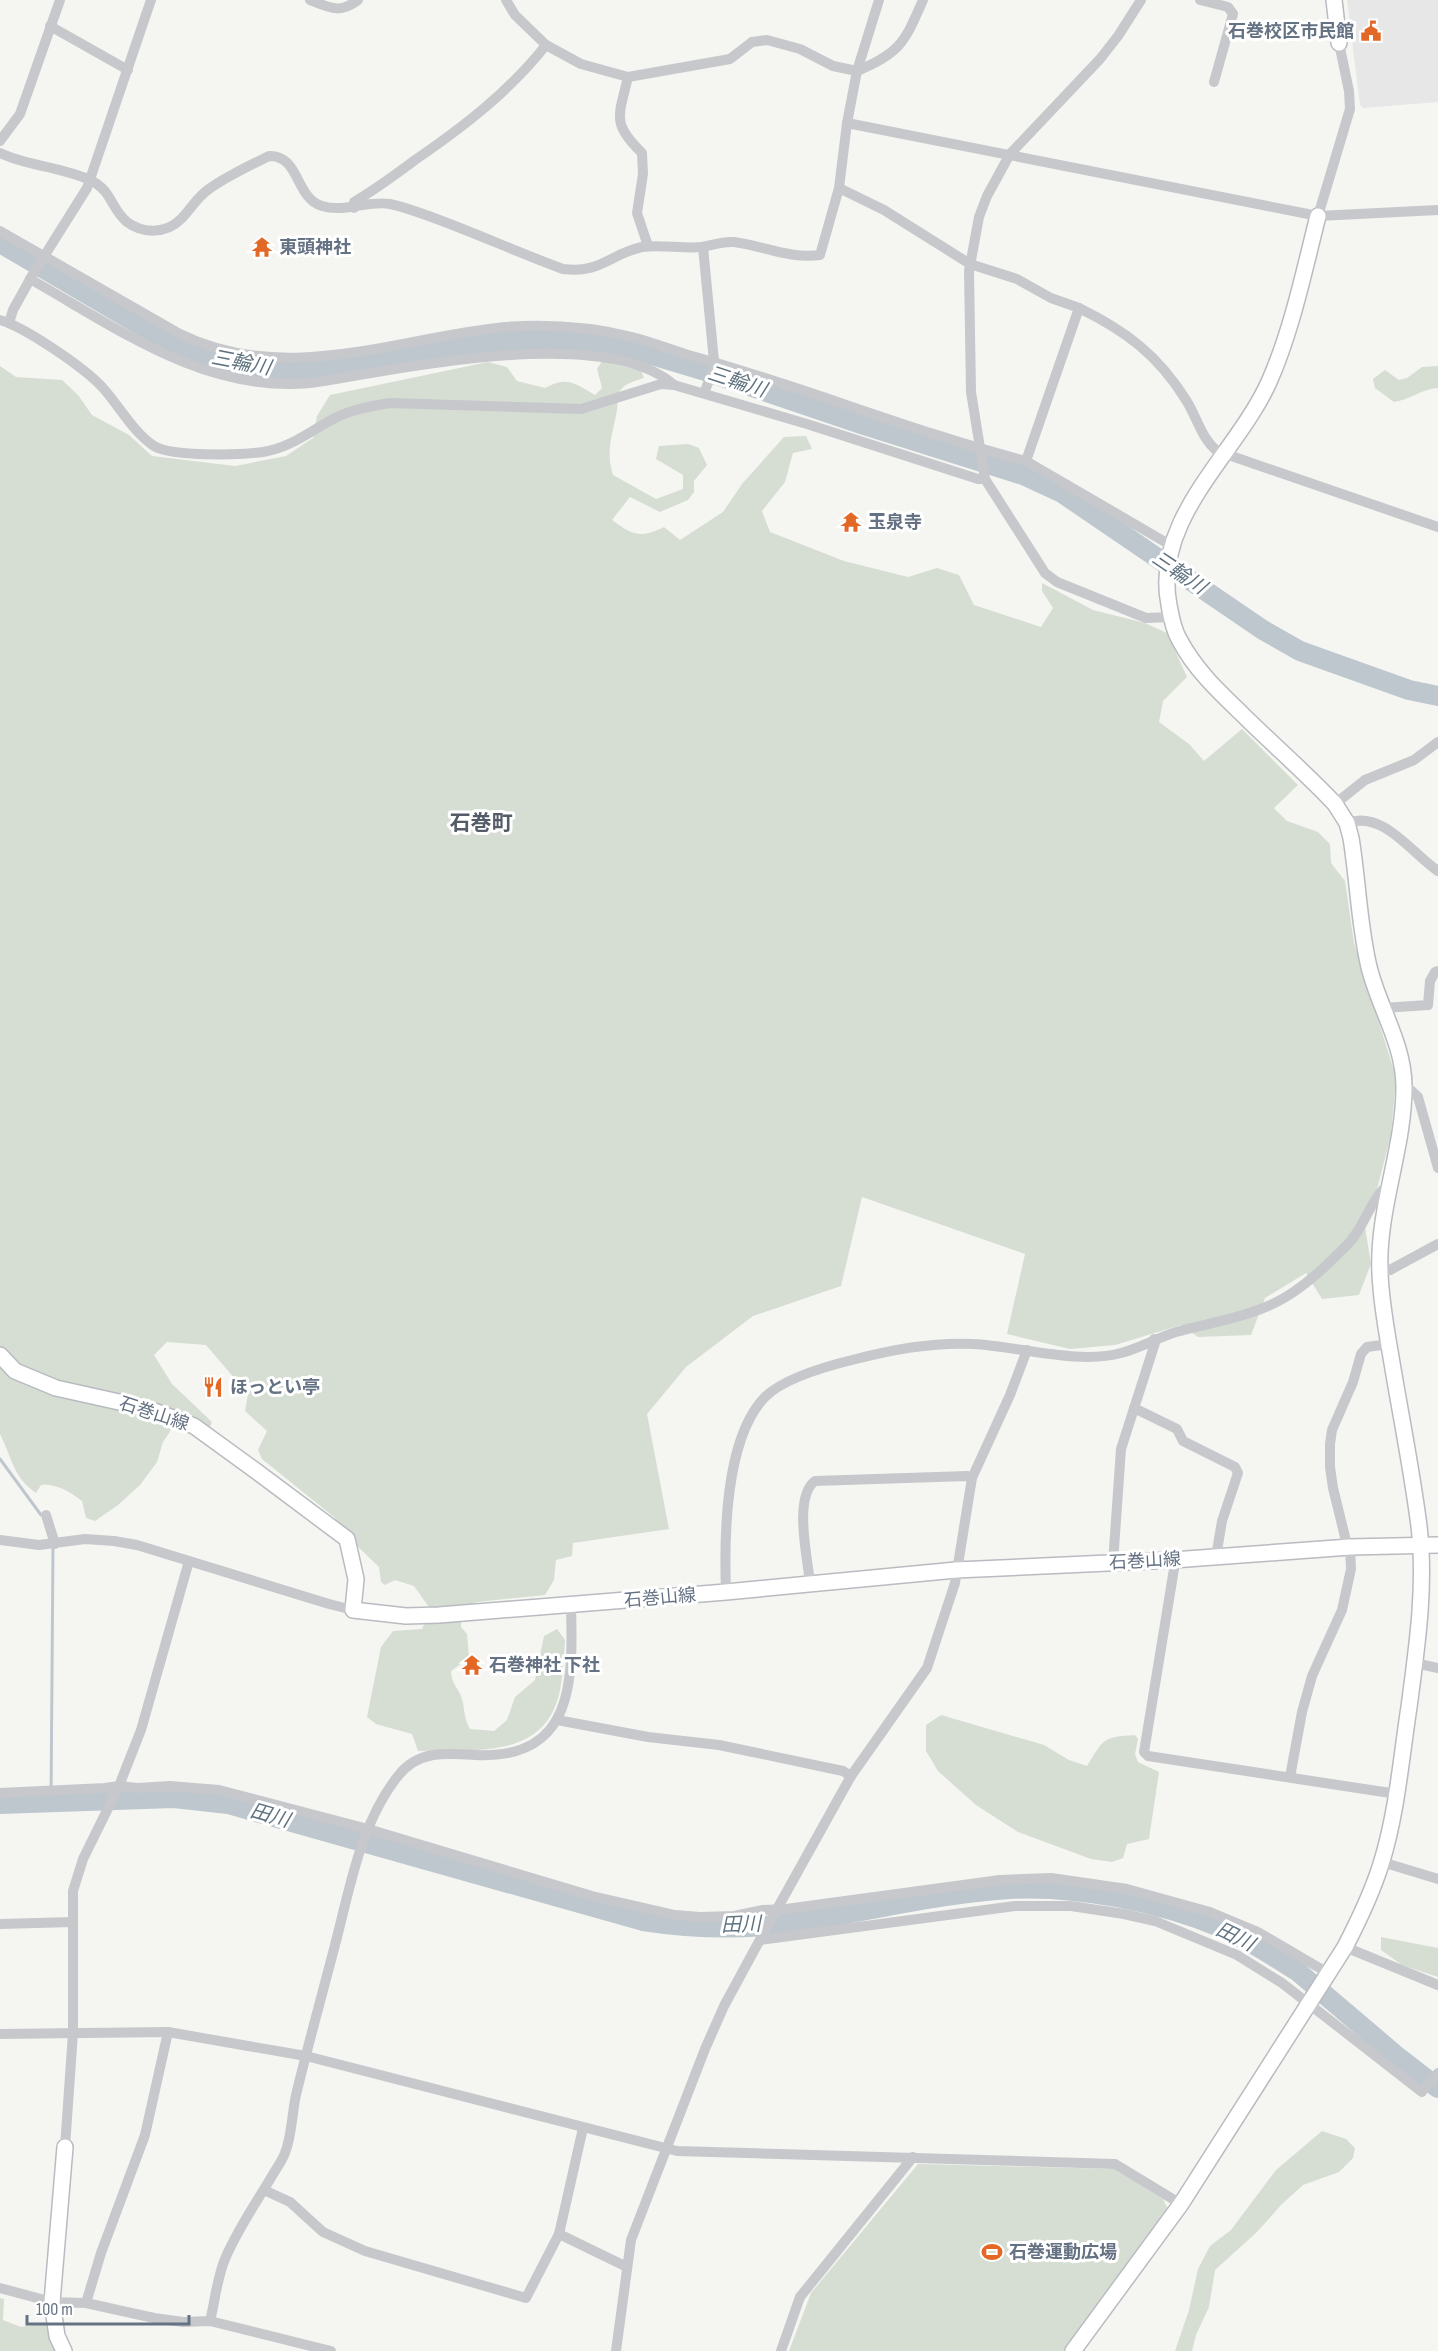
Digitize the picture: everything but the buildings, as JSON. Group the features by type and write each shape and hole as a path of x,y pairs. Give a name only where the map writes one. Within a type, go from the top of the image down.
{"street":[{"path":"0,141 20,114 60,0"},
{"path":"151,0 87,188 5,321 90,376 102,387 141,435 156,447 180,454 262,452 290,446 337,417 360,408 390,403 581,409 661,384 706,389 978,479 984,476"},
{"path":"310,0 331,8 346,9 358,0"},
{"path":"506,0 515,15 546,45 581,64 628,77 730,60 752,42 767,40 800,49 833,66 857,71 881,61 907,38 923,0"},
{"path":"0,153 89,180 103,187 117,212 127,222 144,230 156,231 169,228 181,220 200,196 215,185 269,156 277,156 284,159 293,169 307,198 320,206 334,209 387,203 571,270 595,268 648,246 703,247 733,242 803,257 820,255 839,188 847,123 857,71 879,0"},
{"path":"1141,0 1100,59 1050,109 1010,154 987,196 979,217 970,264 971,392 984,476 1045,573 1057,582 1146,618 1171,617"},
{"path":"1200,0 1228,7 1233,14 1214,82"},
{"path":"1073,2351 1180,2204 1345,1947 1371,1892 1382,1862 1397,1794 1415,1663 1421,1605 1420,1545 1380,1271 1381,1235 1402,1117 1404,1084 1396,1041 1370,971 1347,823 1335,804 1214,688 1191,660 1182,645 1171,617 1167,580 1171,548 1184,513 1257,406 1270,380 1290,323 1350,108 1334,0"},
{"path":"50,26 128,70"},
{"path":"354,207 354,202 381,186 469,123 530,65 546,45"},
{"path":"628,77 619,117 620,128 626,138 642,153 643,174 637,213 648,246"},
{"path":"847,123 1318,216 1438,210"},
{"path":"839,188 884,210 970,264 1017,279 1051,298 1079,308 1104,321 1150,354 1171,375 1210,445 1225,455 1438,527"},
{"path":"0,231 43,259 200,344 252,356 297,359 335,356 506,327 581,328 609,332 980,451 1026,461 1171,548"},
{"path":"703,247 714,364 706,389"},
{"path":"31,276 159,353 216,374 261,384 285,386 310,383 484,356 575,354 640,364 663,375 674,385"},
{"path":"1026,461 1079,308"},
{"path":"1335,804 1365,780 1414,760 1438,742"},
{"path":"1347,823 1357,819 1370,821 1404,840 1438,871"},
{"path":"1383,1008 1428,1005 1430,981 1438,971"},
{"path":"1404,1084 1418,1096 1438,1168"},
{"path":"726,1592 724,1540 740,1440 766,1396 783,1385 844,1362 946,1344 973,1344 1068,1355 1105,1356 1122,1353 1154,1339 1245,1315 1294,1292 1353,1240 1362,1229 1379,1192 1389,1184"},
{"path":"1380,1271 1390,1270 1438,1244"},
{"path":"1113,1563 1121,1449 1155,1344 1154,1339"},
{"path":"1290,1777 1302,1712 1312,1676 1342,1610 1351,1569 1350,1547 1346,1540 1330,1467 1332,1430 1353,1382 1361,1354 1367,1347 1389,1344"},
{"path":"616,2351 631,2240 724,2006 851,1776 927,1668 955,1583 972,1478 1010,1395 1027,1350"},
{"name":"石巻山線","path":"0,1355 15,1371 56,1388 146,1408 194,1426 347,1539 356,1579 353,1610 428,1616 571,1606 956,1570 1173,1560 1350,1547 1438,1545"},
{"path":"1134,1408 1177,1429 1183,1441 1235,1467 1238,1473 1222,1521 1216,1557"},
{"path":"810,1583 802,1512 810,1484 814,1481 967,1476 972,1478"},
{"path":"46,1515 55,1544"},
{"path":"0,1540 39,1545 84,1539 114,1540 353,1610"},
{"path":"1173,1560 1174,1569 1144,1752 1148,1756 1397,1794"},
{"path":"64,2351 57,2336 52,2302 74,2033 73,1891 77,1875 118,1789 141,1730 189,1562"},
{"path":"210,2321 224,2260 285,2152 306,2056 359,1851 367,1832 398,1776 411,1763 429,1754 480,1755 509,1752 533,1744 548,1733 563,1711 567,1690 572,1634 571,1606"},
{"path":"1415,1663 1438,1668"},
{"path":"557,1720 648,1737 719,1745 843,1771 851,1776"},
{"path":"0,1793 192,1786 219,1790 592,1896 664,1913 711,1917 745,1916 763,1910 775,1913 1000,1880 1051,1878 1127,1889 1210,1912 1258,1932 1326,1976"},
{"path":"1382,1862 1438,1879"},
{"path":"761,1938 981,1909 1037,1905 1080,1907 1124,1914 1155,1921 1237,1955 1311,2001 1424,2090 1436,2075"},
{"path":"0,1924 72,1922"},
{"path":"1345,1947 1438,1985"},
{"path":"86,2303 101,2253 144,2135 168,2032"},
{"path":"0,2034 168,2032 306,2056 677,2151 1115,2164 1180,2204"},
{"path":"264,2190 290,2202 323,2232 365,2251 525,2298 559,2234 583,2128"},
{"path":"781,2351 800,2296 913,2157"},
{"path":"559,2234 627,2267"},
{"path":"0,2288 52,2302 86,2303 183,2322 210,2321 331,2351"}],"shaded area":[{"path":"1347,0 1438,0 1438,102 1363,108 1360,105"},
{"path":"602,361 641,371 644,378 627,384 619,393 610,450 613,475 656,499 683,489 683,475 656,459 659,446 688,444 699,448 707,465 694,481 694,492 688,500 660,512 630,497 612,520 631,532 643,534 664,527 680,540 723,512 742,484 784,437 806,436 812,449 793,453 785,482 762,511 770,532 844,561 908,577 937,568 959,575 974,605 1041,627 1053,608 1042,591 1042,583 1093,610 1145,623 1167,633 1187,677 1163,701 1159,722 1189,744 1204,761 1242,729 1298,785 1274,808 1287,821 1318,832 1330,844 1331,863 1345,881 1354,943 1396,1077 1391,1135 1377,1189 1363,1215 1371,1264 1359,1295 1322,1299 1306,1273 1265,1298 1251,1335 1198,1337 1181,1325 1115,1345 1070,1349 1007,1334 1025,1254 862,1197 841,1286 753,1316 686,1367 647,1414 669,1529 573,1543 572,1556 556,1560 554,1580 545,1595 477,1602 461,1609 461,1627 467,1634 469,1658 451,1671 470,1729 494,1731 507,1720 515,1697 535,1680 544,1636 557,1629 565,1640 560,1690 552,1713 540,1729 523,1740 483,1750 418,1751 412,1734 376,1724 367,1717 381,1647 393,1631 422,1629 431,1610 414,1586 395,1580 385,1585 381,1582 379,1567 353,1542 334,1517 262,1459 258,1450 267,1431 245,1411 248,1394 206,1345 167,1342 154,1355 172,1384 212,1422 209,1429 181,1415 163,1442 157,1462 140,1485 118,1505 95,1521 86,1518 82,1501 68,1491 52,1485 41,1485 36,1493 28,1487 18,1474 0,1434 0,366 16,377 62,380 78,395 92,415 129,435 152,456 235,466 286,456 313,438 317,416 330,395 488,362 507,367 517,381 545,388 560,382 571,382 595,395 602,388 597,369"},
{"path":"1438,366 1438,388 1394,402 1375,388 1373,379 1385,370 1399,380 1407,378 1422,367"},
{"path":"941,1715 1044,1745 1069,1760 1087,1766 1105,1741 1135,1735 1138,1739 1135,1754 1138,1762 1159,1772 1149,1839 1127,1844 1123,1858 1112,1862 1091,1859 1018,1832 976,1805 938,1771 926,1751 926,1725"},
{"path":"1381,1937 1438,1948 1438,1977 1402,1965 1381,1950"},
{"path":"1322,2131 1346,2139 1355,2148 1353,2158 1339,2172 1303,2185 1257,2232 1215,2270 1209,2307 1196,2335 1192,2351 1175,2351 1189,2310 1198,2269 1210,2246 1231,2230 1276,2170"},
{"name":"石巻運動広場","path":"918,2164 1114,2169 1163,2199 1169,2211 1067,2351 789,2351 811,2293"},
{"path":"0,2298 4,2299 3,2320 21,2327 45,2323 56,2351 0,2351"}],"waterway":[{"name":"三輪川","path":"0,243 160,337 197,354 236,364 275,371 324,369 476,344 519,340 573,340 625,347 705,371 864,425 1023,475 1062,493 1263,630 1300,651 1409,690 1438,696"},
{"path":"0,1459 41,1515"},
{"path":"51,1802 53,1547"},
{"name":"田川","path":"0,1804 174,1798 228,1804 643,1921 678,1925 730,1928 765,1926 952,1895 1009,1889 1035,1888 1117,1897 1172,1910 1198,1919 1232,1932 1261,1948 1297,1971 1438,2088"}],"place":[{"name":"石巻校区市民館","path":"1371,31"},
{"name":"東頭神社","path":"262,247"},
{"name":"玉泉寺","path":"851,522"},
{"name":"ほっとい亭","path":"213,1387"},
{"name":"石巻神社 下社","path":"472,1665"},
{"name":"石巻運動広場","path":"992,2252"}],"district":[{"name":"石巻町","path":"481,823"}]}
